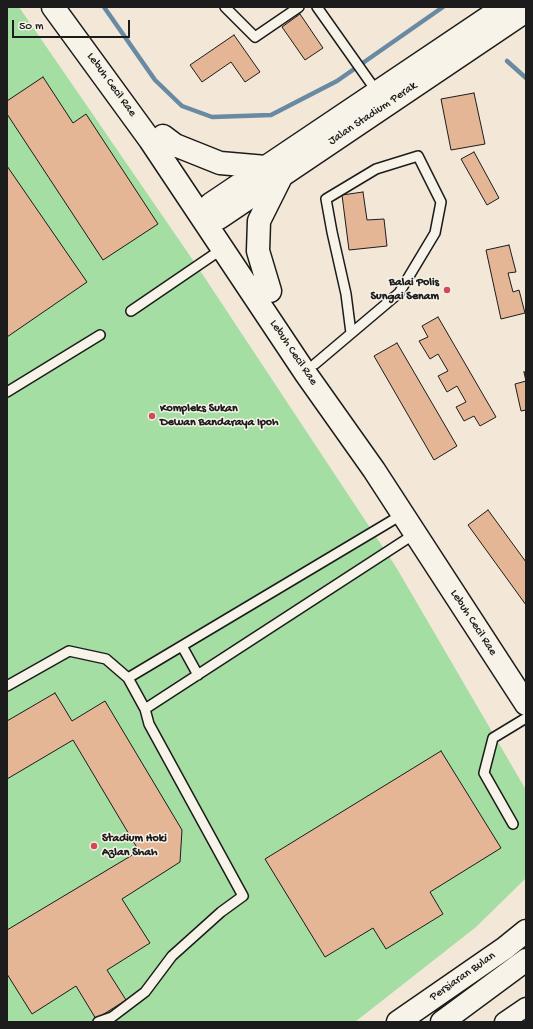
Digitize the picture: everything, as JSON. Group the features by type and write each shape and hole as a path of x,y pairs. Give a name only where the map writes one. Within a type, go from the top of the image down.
{"street":[{"name":"Lebuh Cecil Rae","path":"53,7 214,211 306,374 374,470 406,512"},
{"name":"Lebuh Cecil Rae","path":"66,7 156,138 226,246"},
{"name":"Jalan Stadium Perak","path":"214,211 274,171 504,7"},
{"name":"Jalan Stadium Perak","path":"379,95 526,11"},
{"path":"156,138 220,163 274,171 260,221 258,251 261,292"},
{"path":"214,211 217,228 226,246 261,292"},
{"name":"Lebuh Cecil Rae","path":"261,292 315,364 406,512 520,671"},
{"name":"Lebuh Cecil Rae","path":"419,531 526,704"},
{"name":"Persiaran Bulan","path":"398,1022 505,948 526,931"},
{"path":"442,1022 516,970 526,960"}],"lane":[{"path":"225,7 255,37 299,7"},
{"path":"317,7 379,95"},
{"path":"315,364 398,293 435,233 441,202 418,156 376,169 326,199 346,294 351,333"},
{"path":"131,311 226,246"},
{"path":"7,392 100,335"},
{"path":"128,678 406,512"},
{"path":"145,709 419,531"},
{"path":"182,646 198,675"},
{"path":"7,686 69,651 106,659 128,678 145,709 149,724 243,896 221,912 172,956 145,992 112,1017 98,1022"},
{"path":"513,824 484,773 493,738 526,718"}],"green space":[{"name":"Kompleks Sukan Dewan Bandaraya Ipoh","path":"7,7 19,7 197,266 396,567 526,790 526,878 476,927 355,1022 7,1022"}],"building":[{"path":"300,14 323,48 305,60 282,27"},
{"path":"234,35 260,72 245,82 231,62 202,82 190,65"},
{"path":"43,77 73,123 86,114 158,224 103,260 7,114 7,101"},
{"path":"474,93 485,144 451,150 441,99"},
{"path":"474,152 499,198 487,205 461,159"},
{"path":"7,166 87,282 7,337"},
{"path":"363,192 367,220 384,219 387,246 349,250 342,195"},
{"path":"509,245 516,272 508,273 513,292 519,290 525,313 501,319 486,250"},
{"path":"438,317 496,417 480,426 474,416 464,421 456,407 466,402 457,386 447,392 438,376 448,371 438,354 430,359 419,341 428,337 422,326"},
{"path":"397,343 457,446 434,460 374,356"},
{"path":"526,381 526,410 521,411 515,384"},
{"path":"488,510 526,562 526,605 468,525"},
{"name":"Stadium Hoki Azlan Shah","path":"55,693 72,721 105,701 182,830 180,862 122,899 150,943 107,970 126,1000 96,1019 76,986 32,1014 7,974 7,930 139,851 73,740 7,779 7,721"},
{"path":"441,751 501,848 430,892 443,914 386,949 373,928 325,957 265,859"}],"waterway":[{"path":"104,7 155,80 182,106 212,117 271,115 337,81 443,7"},
{"path":"507,61 526,78"}],"place":[{"name":"Balai Polis Sungai Senam","path":"447,290"},
{"name":"Kompleks Sukan Dewan Bandaraya Ipoh","path":"152,416"},
{"name":"Stadium Hoki Azlan Shah","path":"94,846"}]}
